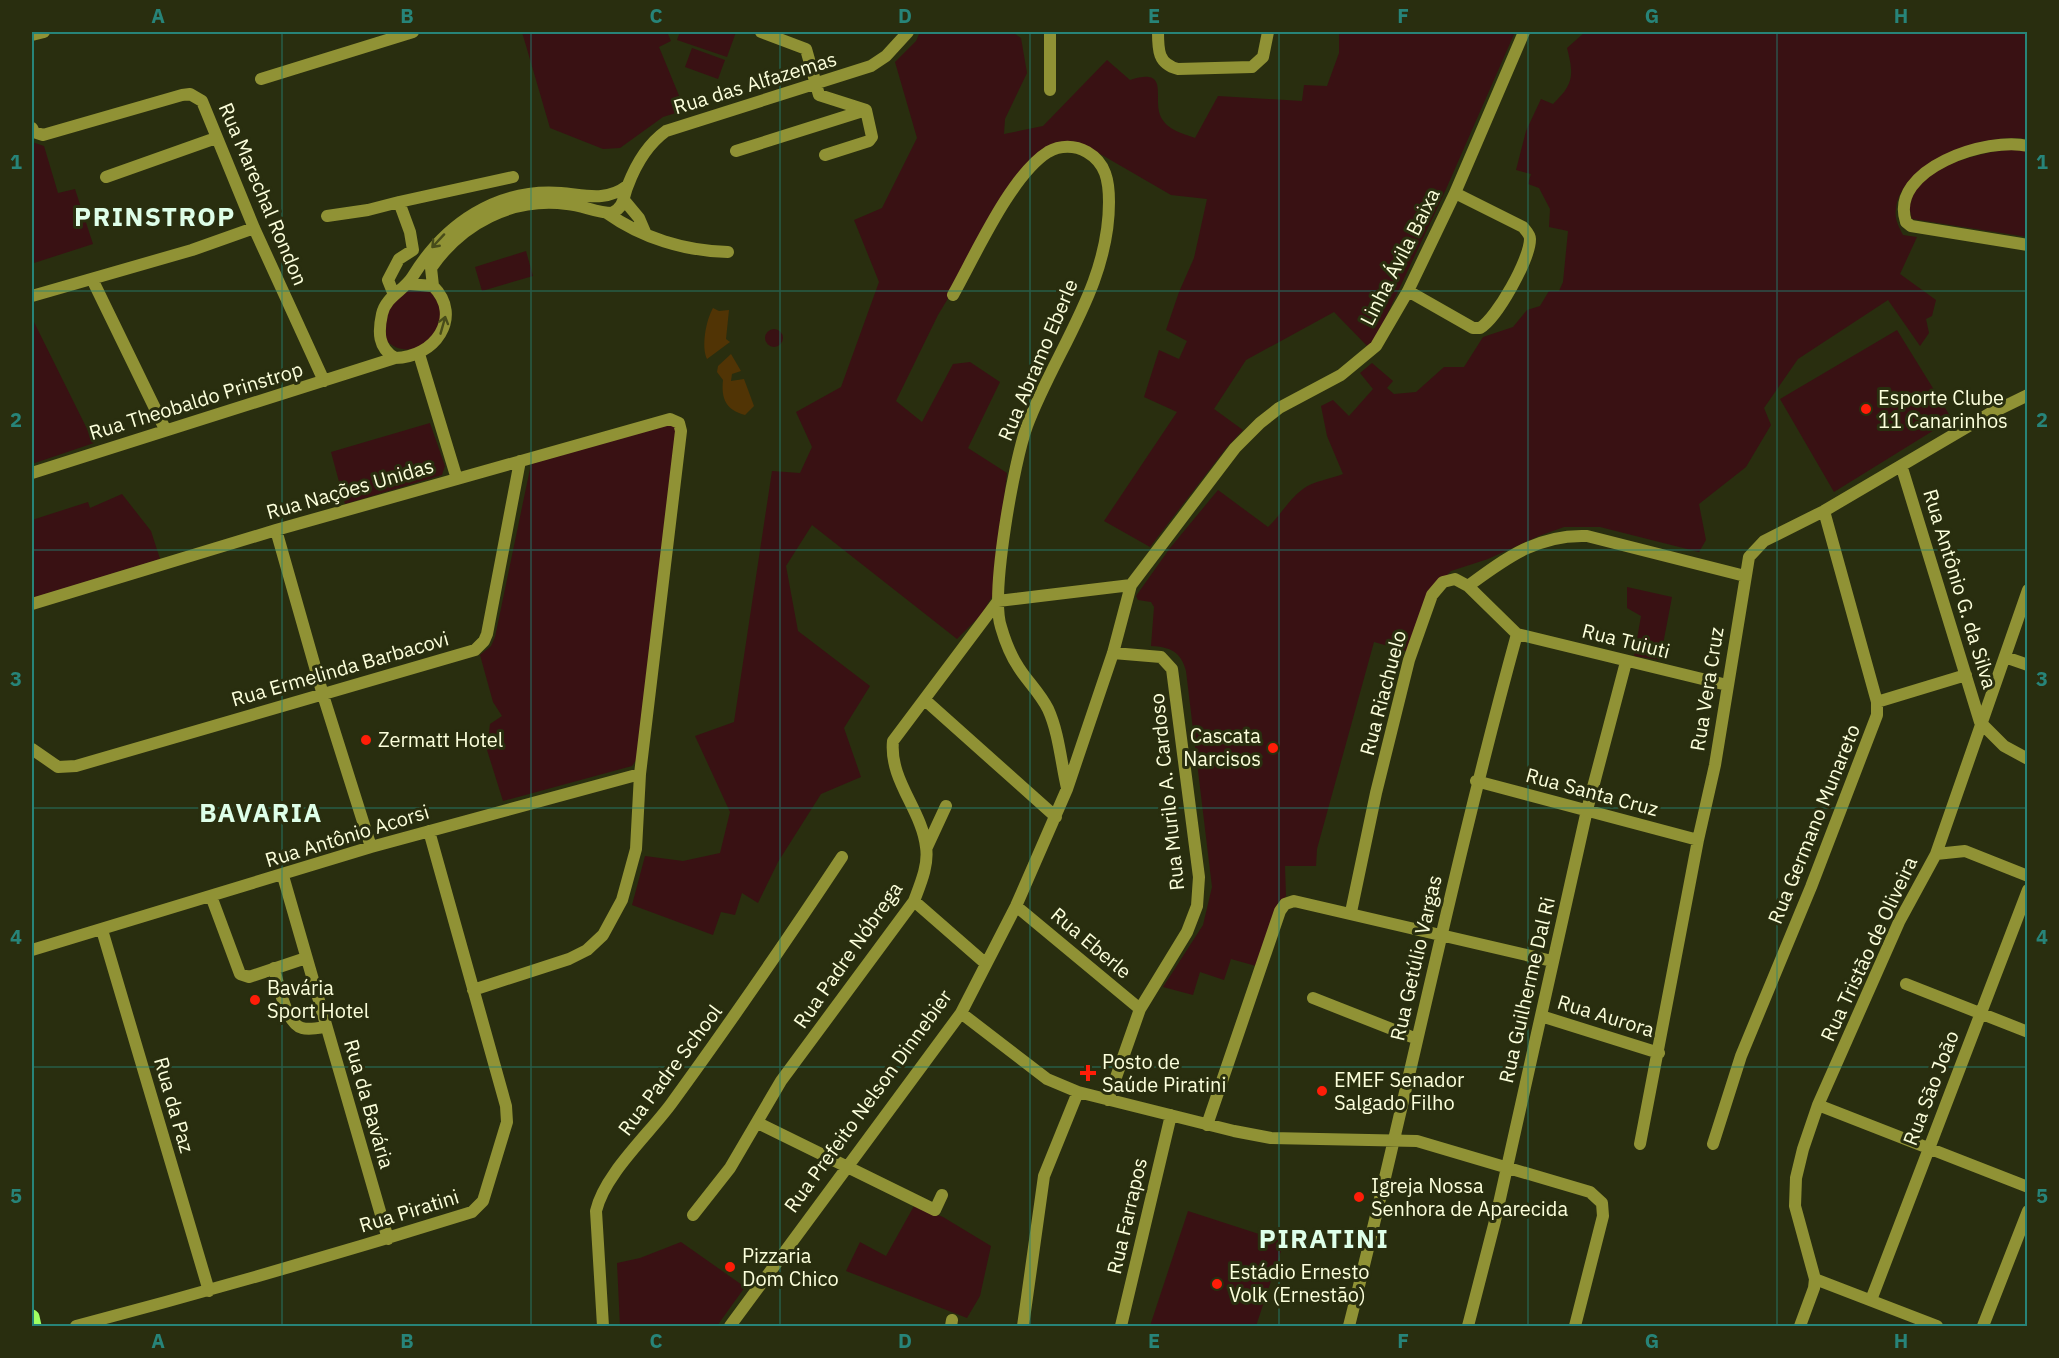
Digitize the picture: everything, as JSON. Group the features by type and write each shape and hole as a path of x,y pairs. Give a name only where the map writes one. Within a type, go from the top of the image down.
{"main road":[{"path":"32,1317 34,1326"}],"street":[{"path":"32,35 44,32"},
{"path":"261,79 413,32"},
{"path":"761,32 806,50 814,86 819,95 866,110"},
{"name":"Rua das Alfazemas","path":"627,186 652,141 666,131 814,86 871,66 886,56 908,32"},
{"path":"1050,32 1050,90"},
{"path":"1158,32 1159,56 1169,67 1178,69 1252,67 1263,57 1268,32"},
{"name":"Linha Ávila Baixa","path":"1131,585 1236,448 1280,408 1341,375 1361,361 1376,346 1408,291 1455,193 1524,32"},
{"name":"Rua Marechal Rondon","path":"32,128 39,134 50,133 190,94 202,101 254,228 324,381"},
{"path":"736,151 866,110"},
{"path":"825,154 869,141 873,137 866,110"},
{"path":"106,177 216,138"},
{"path":"2028,146 1995,144 1955,156 1913,182 1903,205 1904,217 1911,226 2028,245"},
{"name":"Rua Abramo Eberle","path":"953,295 1014,187 1033,166 1048,152 1062,147 1080,148 1098,158 1106,172 1109,192 1109,214 1100,264 1088,299 1024,435 1016,464 998,601 1000,624 1010,652 1048,710 1067,789"},
{"path":"327,216 368,210 513,177"},
{"path":"607,213 618,210 624,200 627,186"},
{"path":"373,366 383,348 380,322 383,310 394,295 408,284 432,248 448,231 479,210 515,197 538,193 595,198 613,194 627,186"},
{"path":"1408,291 1473,328 1480,328 1491,319 1522,266 1530,238 1528,232 1455,193"},
{"path":"624,200 639,218 645,232"},
{"path":"394,295 388,280 399,259 413,250 410,232 399,202"},
{"path":"457,479 419,354 435,342 445,324 446,312 443,300 433,286 431,268 440,255 473,225 494,214 521,206 553,202 607,213 629,228 686,249 728,252"},
{"path":"32,296 192,250 254,228"},
{"path":"92,279 165,429"},
{"path":"408,284 433,286"},
{"path":"383,348 395,358"},
{"name":"Rua Theobaldo Prinstrop","path":"32,473 395,358 419,354"},
{"name":"Rua Vera Cruz","path":"1640,1144 1698,840 1715,765 1726,685 1749,557 1760,544 1902,468 1989,414 2028,396"},
{"name":"Rua Nações Unidas","path":"32,604 276,530 670,419 679,423 681,431 640,774"},
{"name":"Rua Ermelinda Barbacovi","path":"34,751 48,763 58,767 76,766 475,650 484,641 505,552 520,461"},
{"name":"Rua Antônio G. da Silva","path":"1902,468 1980,722"},
{"name":"Rua Germano Munareto","path":"1713,1144 1741,1056 1874,728 1877,702 1824,511"},
{"path":"276,530 323,695 371,847"},
{"path":"1517,634 1468,586 1506,558 1543,540 1564,535 1587,536 1745,576"},
{"name":"Rua Riachuelo","path":"1351,912 1376,793 1409,660 1432,595 1443,582 1455,579 1468,586"},
{"path":"927,847 894,767 891,753 892,741 998,601 1131,585"},
{"name":"Rua Prefeito Nelson Dinnebier","path":"730,1326 961,1012 1016,906 1056,817 1113,653 1131,585"},
{"name":"Rua Tristão de Oliveira","path":"1815,1279 1794,1196 1799,1165 1818,1105 1899,922 1936,854 1980,722 2028,590"},
{"name":"Rua Tuiuti","path":"1517,634 1726,685"},
{"name":"Rua Getúlio Vargas","path":"1349,1326 1396,1140 1476,781 1517,634"},
{"name":"Rua Murilo A. Cardoso","path":"1108,1100 1140,1009 1195,917 1199,877 1172,669 1161,657 1113,653"},
{"path":"2005,657 2028,666"},
{"name":"Rua Guilherme Dal Ri","path":"1468,1326 1507,1167 1587,810 1626,662"},
{"path":"1877,702 1965,675"},
{"path":"925,700 1056,817"},
{"path":"1980,722 2004,746 2028,759"},
{"path":"32,738 34,751"},
{"path":"473,990 569,959 586,950 603,935 622,900 630,877 636,849 640,774"},
{"name":"Rua Antônio Acorsi","path":"32,950 283,876 371,847 640,774"},
{"name":"Rua Santa Cruz","path":"1476,781 1698,840"},
{"name":"Rua Padre Nóbrega","path":"693,1215 730,1168 781,1081 914,901 923,874 927,847 946,806"},
{"name":"Rua Piratini","path":"75,1326 209,1291 388,1239 472,1212 483,1201 507,1122 506,1106 429,831"},
{"path":"1936,854 1965,851 2028,876"},
{"name":"Rua Padre School","path":"603,1326 596,1211 599,1198 608,1182 666,1111 744,1004 842,856"},
{"name":"Rua da Bavária","path":"283,876 388,1239"},
{"name":"Rua São João","path":"1871,1300 2028,890"},
{"path":"211,896 237,971 249,977 306,958"},
{"path":"914,901 985,963"},
{"path":"1207,1125 1280,910 1285,904 1294,901 1351,912 1552,961"},
{"name":"Rua Eberle","path":"1016,906 1140,1009"},
{"name":"Rua da Paz","path":"102,930 209,1291"},
{"path":"274,968 289,1016 295,1024 302,1028 326,1028"},
{"path":"1906,984 2028,1032"},
{"path":"1313,998 1417,1039"},
{"path":"961,1012 1047,1079 1078,1092 1207,1125 1271,1138 1328,1141 1417,1141 1590,1192 1602,1203 1603,1216 1575,1326"},
{"name":"Rua Aurora","path":"1541,1016 1659,1053"},
{"path":"1023,1326 1044,1176 1078,1092"},
{"path":"1818,1105 2028,1187"},
{"name":"Rua Farrapos","path":"1120,1326 1171,1115"},
{"path":"758,1123 935,1210 942,1195"},
{"path":"1983,1326 2028,1210"},
{"path":"1800,1326 1815,1279 1937,1326"}],"shaded area":[{"path":"522,32 667,32 671,41 659,47 685,110 663,117 620,148 603,149 550,128"},
{"path":"680,32 736,32 727,57 677,40"},
{"path":"920,32 1012,32 1021,38 1027,73 1005,119 1004,134 1043,126 1107,60 1130,80 1151,77 1157,86 1158,108 1163,120 1175,130 1195,138 1218,96 1302,101 1304,85 1327,86 1339,53 1339,32 1515,32 1443,196 1375,340 1369,348 1334,312 1246,360 1214,409 1243,430 1227,447 1150,547 1104,521 1177,412 1144,397 1159,350 1179,359 1187,341 1166,330 1194,258 1207,199 1171,195 1083,144 1029,164 938,315 896,401 922,422 953,364 970,362 1000,382 968,448 1007,473 993,595 981,615 957,639 812,525 786,566 798,631 870,686 844,728 861,777 821,794 778,862 758,903 742,893 735,915 721,912 713,935 632,905 645,856 683,861 720,853 730,812 695,736 734,722 772,471 800,473 812,447 796,412 841,387 879,282 854,220 882,208 917,138 895,62 916,41"},
{"path":"1585,32 2027,32 2027,139 1990,140 1948,153 1913,177 1901,192 1896,209 1898,226 1903,235 1917,237 1900,274 1936,300 1932,316 1926,319 1929,333 1920,346 1888,300 1798,359 1764,408 1771,425 1746,467 1699,504 1706,540 1699,552 1600,527 1564,527 1488,559 1451,571 1436,587 1410,652 1374,642 1317,849 1316,866 1285,866 1286,896 1279,905 1256,966 1231,959 1224,980 1200,972 1193,995 1163,987 1203,925 1212,887 1186,671 1181,659 1170,649 1151,646 1154,607 1151,602 1138,600 1136,596 1170,548 1218,490 1268,527 1293,498 1307,486 1343,474 1327,436 1321,406 1333,400 1349,416 1373,389 1360,373 1372,363 1393,381 1387,388 1394,394 1416,392 1444,367 1464,367 1483,337 1513,327 1527,310 1540,306 1549,291 1559,291 1563,282 1568,231 1549,227 1550,209 1539,188 1528,184 1531,174 1516,170 1526,131 1541,99 1553,104 1569,85 1571,65 1567,48"},
{"path":"692,48 725,60 718,79 685,67"},
{"path":"32,142 44,146 58,193 75,189 93,244 34,263 32,253"},
{"path":"2013,149 2027,151 2027,237 1912,219 1910,202 1916,188 1928,177 1962,160 1981,154"},
{"path":"526,251 533,276 482,291 475,267"},
{"path":"414,288 430,290 437,298 442,313 440,324 435,334 417,348 396,347 386,340 386,312 405,290"},
{"path":"713,308 719,311 729,310 726,339 730,342 707,359 704,348 705,334"},
{"path":"32,318 94,443 32,464"},
{"path":"770,329 778,329 783,334 781,345 770,347 765,342 765,334"},
{"name":"Esporte Clube 11 Canarinhos","path":"1897,330 1952,419 1834,492 1780,399"},
{"path":"731,354 741,371 732,374 731,381 744,379 754,406 745,415 733,410 726,403 723,380 717,372 718,366"},
{"path":"430,423 445,466 442,475 345,504 331,452"},
{"path":"671,424 676,427 637,759 632,766 503,801 487,750 490,724 502,716 493,702 480,655 491,646 495,637 531,464"},
{"path":"122,494 151,531 160,559 32,598 32,520 88,502 90,508"},
{"path":"1627,587 1672,597 1660,660 1634,656 1641,616 1627,608"},
{"path":"914,1206 943,1217 991,1246 980,1296 967,1318 846,1271 860,1242 886,1256"},
{"name":"Estádio Ernesto Volk (Ernestão)","path":"1188,1211 1284,1242 1256,1326 1150,1326"},
{"path":"681,1242 745,1287 717,1326 620,1326 617,1263 640,1258"}],"place":[{"name":"Esporte Clube 11 Canarinhos","path":"1866,409"},
{"name":"Zermatt Hotel","path":"366,740"},
{"name":"Cascata Narcisos","path":"1273,748"},
{"name":"Bavária Sport Hotel","path":"255,1000"},
{"name":"Posto de Saúde Piratini","path":"1088,1073"},
{"name":"EMEF Senador Salgado Filho","path":"1322,1091"},
{"name":"Igreja Nossa Senhora de Aparecida","path":"1359,1197"},
{"name":"Pizzaria Dom Chico","path":"730,1267"},
{"name":"Estádio Ernesto Volk (Ernestão)","path":"1217,1284"}],"district":[{"name":"PRINSTROP","path":"155,217"},
{"name":"BAVARIA","path":"261,813"},
{"name":"PIRATINI","path":"1324,1239"}]}
